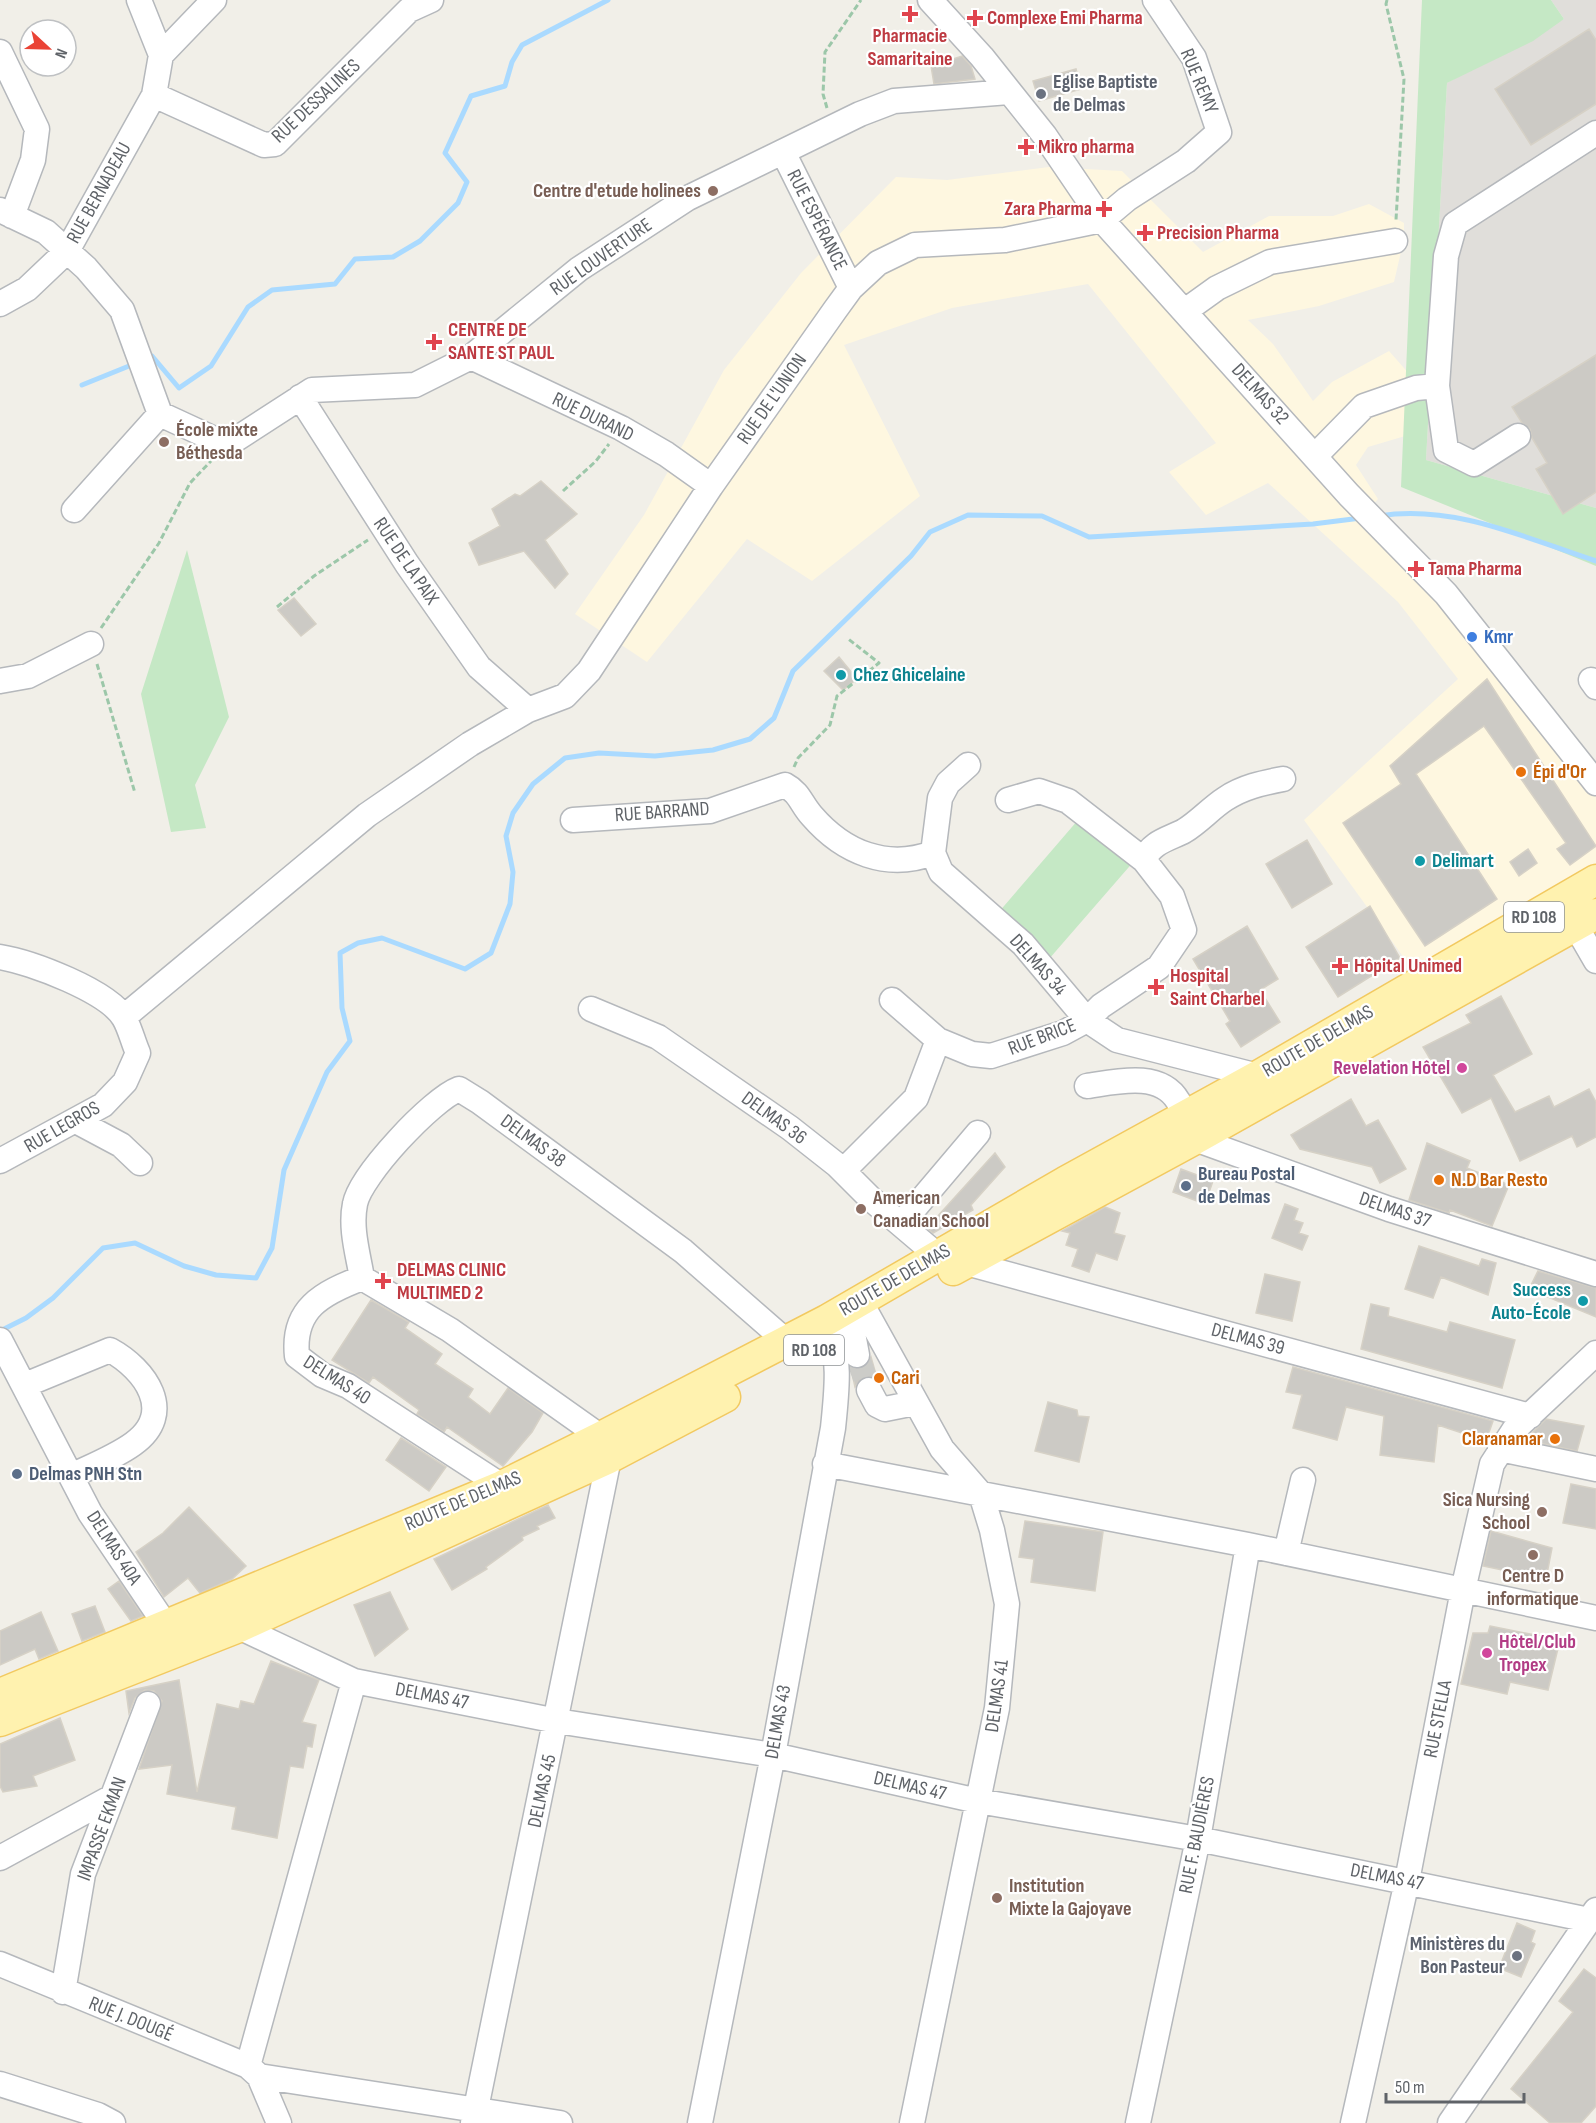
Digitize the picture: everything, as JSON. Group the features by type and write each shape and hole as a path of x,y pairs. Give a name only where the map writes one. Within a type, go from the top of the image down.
{"main road":[{"name":"ROUTE DE DELMAS","path":"0,1694 167,1627 502,1486 605,1448 787,1342 850,1327 937,1255 1190,1127 1578,914 1596,880"},
{"name":"ROUTE DE DELMAS","path":"0,1721 239,1627 850,1327 967,1262 1190,1127 1258,1076 1578,914"}],"street":[{"path":"140,0 161,55 214,0"},
{"name":"RUE DESSALINES","path":"154,95 264,145 275,144 409,10 431,0"},
{"name":"DELMAS 32","path":"930,0 982,57 1076,177 1102,220 1349,495 1446,594 1596,783"},
{"name":"RUE REMY","path":"1102,220 1127,199 1186,161 1219,132 1194,58 1155,0"},
{"path":"0,52 37,129 33,160 6,213 46,232 122,310 160,414 227,445"},
{"name":"RUE BERNADEAU","path":"0,304 27,289 67,251 154,95 161,55"},
{"name":"RUE LOUVERTURE","path":"227,445 312,390 415,384 471,357 579,269 688,198 833,126 894,102 1009,92"},
{"path":"1518,436 1474,464 1446,450 1437,386 1446,256 1455,224 1596,133"},
{"name":"RUE ESPÉRANCE","path":"783,152 851,288"},
{"name":"RUE DE L'UNION","path":"124,1017 367,815 470,744 528,710 565,696 589,671 711,486 851,288 878,263 915,245 1005,240 1102,220"},
{"path":"1185,311 1217,288 1270,262 1395,241"},
{"name":"RUE DURAND","path":"471,357 621,428 666,454 711,486"},
{"path":"1315,456 1364,406 1416,388 1437,386"},
{"name":"RUE DE LA PAIX","path":"300,398 385,529 479,667 528,710"},
{"path":"74,510 160,414"},
{"path":"0,681 28,676 91,644"},
{"path":"793,789 820,826 855,850 875,858 898,862 933,853 940,798 948,783 968,765"},
{"path":"1144,860 1148,852 1159,843 1186,830 1226,798 1255,784 1282,779"},
{"name":"RUE BARRAND","path":"573,820 710,811 785,785 793,789"},
{"name":"RUE BRICE","path":"892,1000 938,1040 972,1054 991,1056 1063,1033 1087,1020 1101,1006 1158,967 1184,930 1172,896 1144,860 1068,801 1040,791 1008,800"},
{"name":"DELMAS 34","path":"933,853 941,873 1023,944 1087,1020 1117,1040 1258,1076"},
{"path":"1578,914 1596,961"},
{"name":"RUE LEGROS","path":"0,957 19,960 92,991 124,1017 138,1053 125,1082 103,1105 0,1161"},
{"name":"DELMAS 36","path":"591,1009 658,1037 790,1128 843,1171 937,1255"},
{"path":"843,1171 915,1098 938,1040"},
{"path":"1087,1086 1133,1079 1157,1084 1177,1098 1190,1127"},
{"name":"DELMAS 38","path":"362,1278 354,1232 355,1203 367,1176 421,1118 450,1092 459,1089 683,1251 787,1342"},
{"path":"76,1121 121,1145 140,1163"},
{"name":"DELMAS 37","path":"1190,1127 1389,1209 1596,1274"},
{"path":"901,1224 978,1133"},
{"name":"DELMAS 39","path":"937,1255 1530,1416"},
{"path":"362,1278 450,1330 605,1448"},
{"name":"DELMAS 40","path":"362,1278 330,1290 301,1318 296,1339 297,1356 322,1375 348,1386 502,1486"},
{"name":"DELMAS 41","path":"850,1327 915,1403 942,1449 981,1494 992,1530 1007,1604 997,1708 912,2123"},
{"name":"DELMAS 43","path":"700,2123 773,1755 850,1327"},
{"name":"DELMAS 40A","path":"0,1340 90,1512 167,1627"},
{"path":"25,1386 110,1350 129,1360 149,1385 156,1403 148,1430 134,1443 71,1476"},
{"name":"RUE STELLA","path":"1353,2123 1407,1881 1463,1590 1492,1464 1500,1449 1530,1416 1596,1353"},
{"path":"869,1390 877,1405 885,1409 915,1403"},
{"name":"DELMAS 45","path":"474,2117 557,1720 605,1448"},
{"path":"1500,1449 1596,1469"},
{"path":"825,1464 1248,1545 1596,1618"},
{"path":"1286,1554 1303,1480"},
{"name":"RUE F. BAUDIÈRES","path":"1138,2123 1198,1839 1248,1545"},
{"name":"DELMAS 47","path":"239,1627 354,1681 557,1720 773,1755 978,1801 1198,1839 1593,1915"},
{"path":"279,2123 254,2071 354,1681"},
{"name":"IMPASSE EKMAN","path":"63,1992 82,1874 148,1704"},
{"path":"0,1858 112,1797"},
{"path":"1450,2123 1593,1915"},
{"name":"RUE J. DOUGÉ","path":"0,1964 254,2071 474,2117 560,2123"},
{"path":"0,2084 98,2115 113,2123"}],"path":[{"path":"833,126 823,93 825,52 861,0"},
{"path":"1388,0 1386,4 1404,79 1395,241"},
{"path":"563,491 596,461 621,428"},
{"path":"135,793 91,644 159,543 190,483 227,445"},
{"path":"277,608 314,576 385,529"},
{"path":"793,789 791,773 798,758 830,725 837,696 879,663 847,638"}],"shaded area":[{"path":"1551,0 1596,0 1596,508 1426,460 1447,83 1564,19"},
{"path":"1049,167 1122,171 1203,252 1269,216 1333,216 1369,204 1404,223 1404,239 1394,282 1319,306 1248,320 1273,344 1313,401 1332,382 1389,351 1411,376 1412,434 1368,447 1356,465 1378,499 1370,508 1458,588 1596,775 1596,868 1415,973 1304,820 1458,679 1398,602 1268,483 1206,515 1169,472 1216,443 1088,284 952,308 844,345 920,496 812,581 747,539 647,662 575,614 644,515 724,370 801,273 896,177 947,180"}],"green space":[{"path":"1422,0 1551,0 1564,19 1533,41 1447,83 1426,460 1596,508 1596,566 1401,487"},
{"path":"187,550 229,717 195,785 206,828 171,832 141,694"},
{"path":"1078,820 1135,860 1049,959 998,913"}],"building":[{"path":"1589,29 1596,40 1596,104 1531,145 1495,89"},
{"path":"962,56 971,66 975,79 934,84 931,66"},
{"path":"1076,69 1081,89 1039,101 1033,81"},
{"path":"1596,355 1596,492 1563,514 1536,469 1547,463 1532,438 1530,429 1522,423 1512,407"},
{"path":"541,481 577,514 545,540 568,574 555,588 524,551 479,565 469,543 500,526 492,509 515,494 520,496"},
{"path":"294,598 316,624 301,636 278,610"},
{"name":"Chez Ghicelaine","path":"839,657 857,679 843,690 824,671"},
{"name":"Delimart","path":"1487,679 1596,846 1570,865 1557,849 1566,843 1484,726 1416,774 1497,899 1425,946 1343,823 1401,784 1390,766"},
{"path":"1307,840 1332,884 1292,908 1266,864"},
{"path":"1528,849 1537,863 1519,876 1510,862"},
{"path":"1370,906 1400,958 1338,997 1306,947"},
{"path":"1247,926 1278,979 1260,990 1280,1022 1241,1047 1226,1024 1230,1021 1193,959"},
{"path":"1501,996 1532,1054 1493,1075 1515,1112 1549,1096 1554,1107 1589,1089 1596,1102 1596,1137 1577,1147 1572,1136 1520,1161 1491,1098 1462,1113 1423,1047 1471,1023 1466,1015"},
{"path":"1351,1099 1366,1126 1378,1120 1406,1169 1380,1183 1372,1167 1300,1149 1291,1135"},
{"path":"1427,1143 1470,1161 1467,1168 1509,1185 1492,1226 1450,1210 1449,1213 1409,1200"},
{"path":"995,1153 1005,1167 971,1205 973,1210 933,1233 927,1228"},
{"path":"1181,1169 1213,1181 1205,1204 1173,1192"},
{"path":"1285,1204 1298,1209 1294,1220 1303,1223 1299,1233 1308,1236 1302,1250 1272,1238"},
{"path":"1105,1207 1120,1213 1114,1233 1125,1236 1117,1260 1096,1253 1089,1272 1072,1266 1078,1249 1066,1245 1070,1233 1062,1231"},
{"path":"1419,1246 1479,1266 1482,1259 1496,1263 1488,1295 1441,1277 1433,1298 1405,1289"},
{"path":"1538,1271 1596,1288 1596,1317 1529,1289"},
{"path":"1265,1274 1300,1282 1292,1321 1256,1313"},
{"path":"371,1300 409,1322 405,1328 442,1354 435,1364 473,1389 468,1397 490,1414 508,1388 543,1413 532,1432 503,1466 447,1427 444,1432 417,1414 419,1410 373,1377 369,1383 332,1360"},
{"path":"1371,1304 1389,1308 1388,1316 1447,1332 1450,1322 1515,1340 1502,1388 1361,1349"},
{"path":"871,1357 877,1378 863,1377 855,1387 851,1368 859,1369 866,1366"},
{"path":"1293,1367 1493,1421 1486,1441 1438,1425 1434,1462 1380,1455 1384,1416 1346,1407 1337,1440 1293,1428 1302,1395 1286,1392"},
{"path":"1048,1402 1077,1410 1078,1416 1089,1417 1079,1462 1035,1451"},
{"path":"1546,1419 1584,1426 1577,1451 1525,1440"},
{"path":"401,1438 446,1467 429,1491 386,1460"},
{"path":"1571,1484 1596,1489 1596,1529 1563,1523"},
{"path":"548,1505 555,1518 537,1526 539,1529 522,1537 523,1540 486,1567 487,1569 452,1590 434,1559"},
{"path":"189,1507 246,1566 232,1579 200,1593 188,1578 164,1597 136,1552 163,1533"},
{"path":"1025,1521 1103,1532 1095,1591 1031,1582 1034,1559 1019,1557"},
{"path":"1491,1531 1552,1548 1546,1579 1483,1566"},
{"path":"119,1581 143,1616 131,1621 108,1589"},
{"path":"390,1592 408,1629 375,1656 354,1605"},
{"path":"95,1606 105,1632 82,1641 72,1614"},
{"path":"41,1612 58,1651 39,1659 35,1649 0,1665 0,1631"},
{"path":"1490,1626 1560,1640 1548,1690 1510,1682 1507,1694 1461,1684 1473,1633 1488,1633"},
{"path":"271,1661 319,1680 302,1722 316,1725 312,1747 307,1746 303,1768 290,1766 277,1838 232,1829 236,1807 167,1794 172,1765 139,1769 162,1701 154,1691 145,1690 135,1698 129,1713 126,1691 179,1680 197,1792 217,1704 239,1709 241,1701 254,1704"},
{"path":"60,1718 75,1760 33,1776 37,1786 3,1792 0,1786 0,1744"},
{"name":"Ministères du Bon Pasteur","path":"1517,1923 1535,1931 1531,1942 1535,1944 1521,1977 1499,1968"},
{"path":"1584,1969 1596,1978 1596,2106 1581,2123 1550,2123 1511,2089 1573,2012 1559,2001"}],"waterway":[{"path":"145,359 152,356 179,388 211,366 248,307 272,290 335,284 355,259 393,257 420,241 458,203 467,182 445,153 471,96 505,86 512,62 522,45 608,0"},
{"path":"82,385 134,364"},
{"path":"0,1331 26,1318 53,1298 103,1248 135,1243 184,1266 216,1275 256,1278 272,1248 284,1170 327,1072 350,1041 342,1008 340,953 358,943 382,938 465,969 491,953 510,904 513,872 506,836 513,813 533,784 565,758 599,753 655,756 713,750 750,739 774,718 793,671 911,556 930,532 968,515 1042,516 1089,537 1313,524 1361,518"},
{"path":"1379,516 1435,515 1462,519 1516,533 1596,561"}],"tunnel":[{"path":"857,1355 869,1390"}],"place":[{"name":"Pharmacie Samaritaine","path":"910,14"},
{"name":"Complexe Emi Pharma","path":"975,18"},
{"name":"Eglise Baptiste de Delmas","path":"1041,94"},
{"name":"Mikro pharma","path":"1026,147"},
{"name":"Centre d'etude holinees","path":"713,191"},
{"name":"Zara Pharma","path":"1104,209"},
{"name":"Precision Pharma","path":"1145,233"},
{"name":"CENTRE DE SANTE ST PAUL","path":"434,342"},
{"name":"École mixte Béthesda","path":"164,442"},
{"name":"Tama Pharma","path":"1416,569"},
{"name":"Kmr","path":"1472,637"},
{"name":"Chez Ghicelaine","path":"841,675"},
{"name":"Épi d'Or","path":"1521,772"},
{"name":"Delimart","path":"1420,861"},
{"name":"Hôpital Unimed","path":"1340,966"},
{"name":"Hospital Saint Charbel","path":"1156,987"},
{"name":"Revelation Hôtel","path":"1462,1068"},
{"name":"N.D Bar Resto","path":"1439,1180"},
{"name":"Bureau Postal de Delmas","path":"1186,1186"},
{"name":"American Canadian School","path":"861,1209"},
{"name":"DELMAS CLINIC MULTIMED 2","path":"383,1281"},
{"name":"Success Auto-École","path":"1583,1301"},
{"name":"Cari","path":"879,1378"},
{"name":"Claranamar","path":"1555,1439"},
{"name":"Delmas PNH Stn","path":"17,1474"},
{"name":"Sica Nursing School","path":"1542,1512"},
{"name":"Centre D informatique","path":"1533,1555"},
{"name":"Hôtel/Club Tropex","path":"1487,1653"},
{"name":"Institution Mixte la Gajoyave","path":"997,1898"},
{"name":"Ministères du Bon Pasteur","path":"1517,1956"}]}
